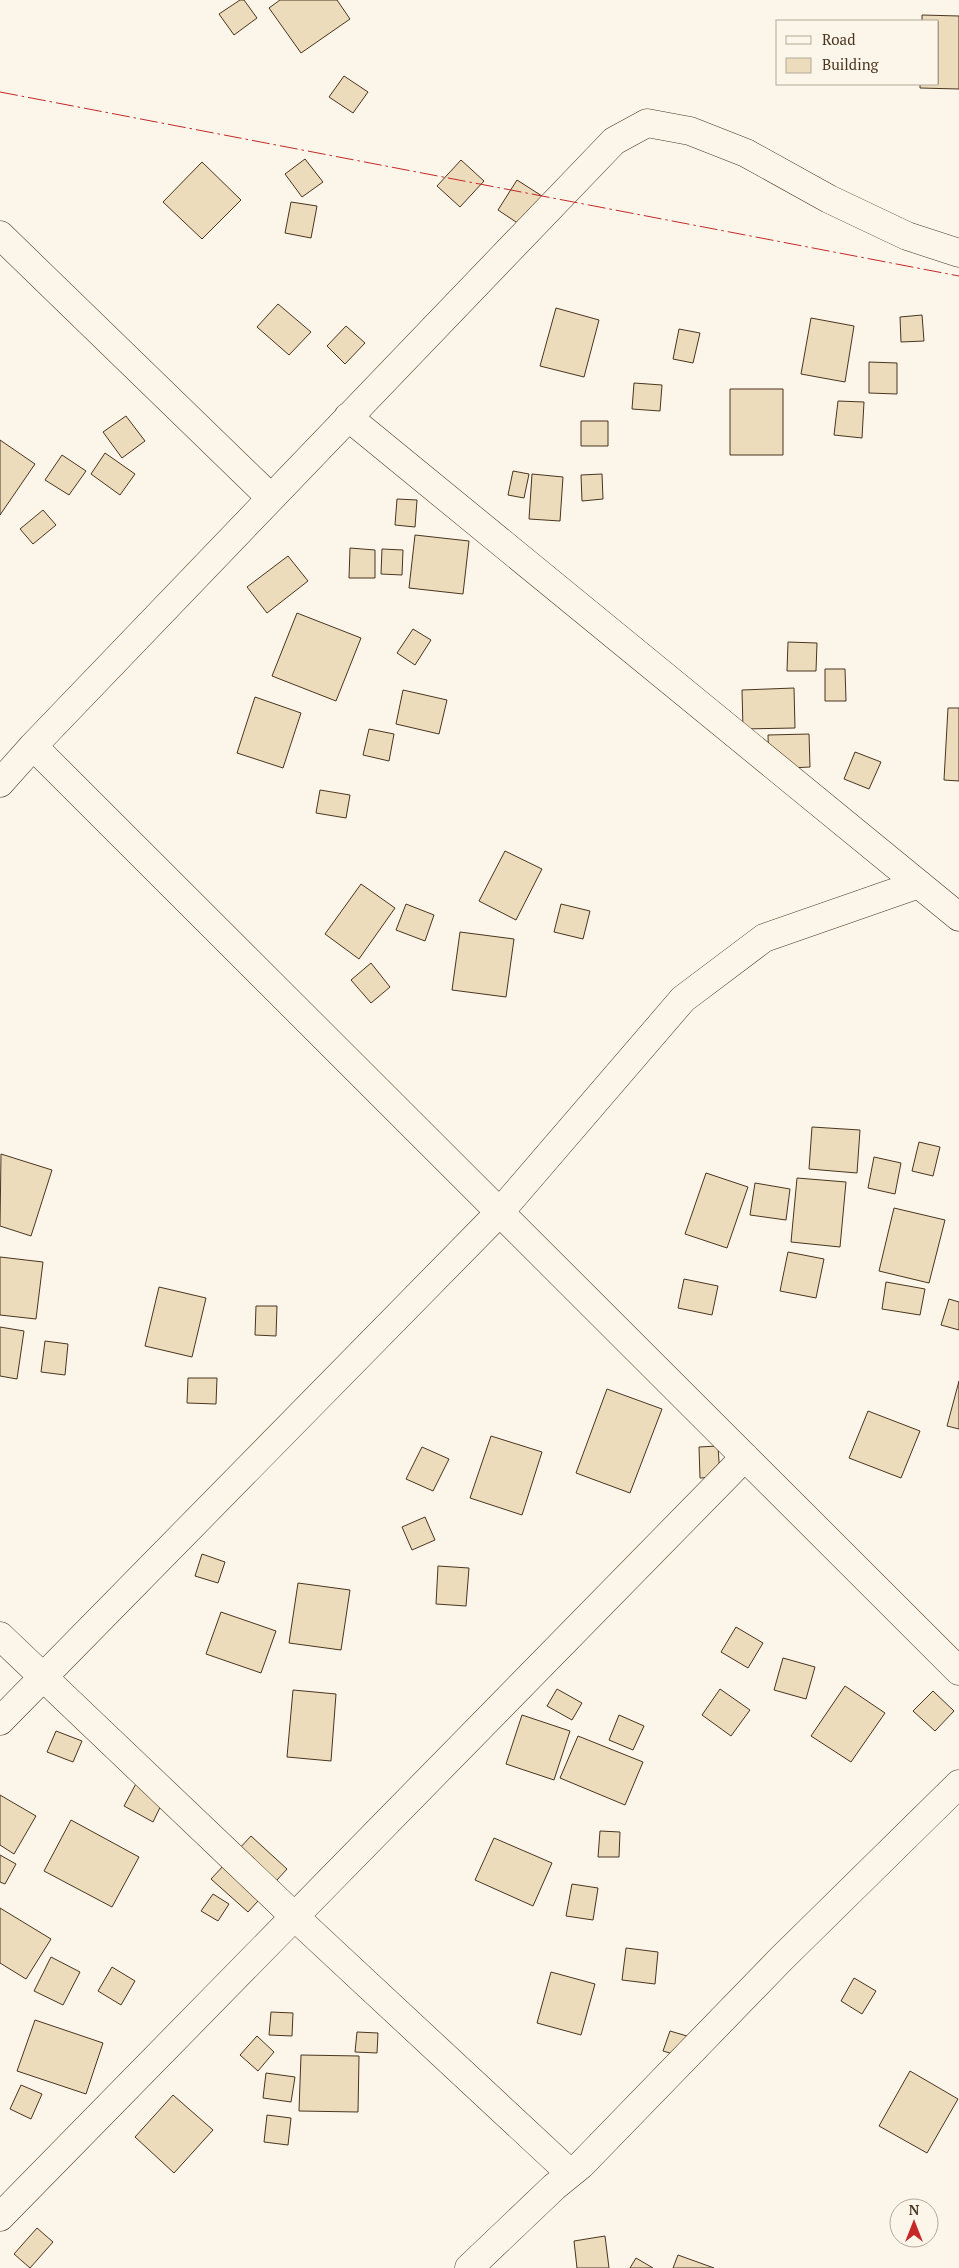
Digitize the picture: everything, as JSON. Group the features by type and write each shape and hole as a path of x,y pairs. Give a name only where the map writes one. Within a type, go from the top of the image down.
{"street":[{"path":"0,783 33,746 614,141 648,124 690,131 746,153 837,203 907,236 959,252"},
{"path":"0,235 271,498"},
{"path":"348,417 958,915"},
{"path":"33,746 959,1671"},
{"path":"0,1721 499,1213 683,999 764,938 918,884"},
{"path":"0,2217 745,1457"},
{"path":"0,1636 295,1917 570,2173"},
{"path":"469,2268 570,2173 781,1959 959,1784"}],"building":[{"path":"240,0 244,0 257,18 234,35 219,14"},
{"path":"280,0 337,0 350,19 301,53 269,8"},
{"path":"922,15 959,16 959,89 920,88 920,85 939,85 939,20 922,20"},
{"path":"344,76 368,92 353,113 329,97"},
{"path":"305,159 323,182 302,197 285,174"},
{"path":"461,160 484,181 460,207 437,186"},
{"path":"202,162 241,200 202,239 163,202"},
{"path":"517,180 542,196 522,226 498,210"},
{"path":"291,202 317,206 311,238 285,233"},
{"path":"278,304 311,332 289,355 257,327"},
{"path":"556,308 599,320 584,377 540,366"},
{"path":"922,315 924,341 901,342 900,317"},
{"path":"811,318 854,326 845,382 801,374"},
{"path":"346,326 365,343 345,364 327,346"},
{"path":"679,329 700,333 693,363 673,359"},
{"path":"869,362 897,363 897,394 869,393"},
{"path":"634,383 662,385 660,411 632,409"},
{"path":"730,389 783,389 783,455 730,455"},
{"path":"838,401 864,402 862,438 834,435"},
{"path":"126,416 145,441 122,458 103,432"},
{"path":"581,421 608,421 608,446 581,446"},
{"path":"0,440 35,464 0,515"},
{"path":"105,453 135,474 120,495 91,474"},
{"path":"62,455 86,471 69,495 45,480"},
{"path":"513,471 529,474 524,498 508,495"},
{"path":"532,474 563,477 560,521 529,519"},
{"path":"602,474 603,499 582,501 581,475"},
{"path":"397,499 417,500 415,527 395,525"},
{"path":"43,510 56,525 33,544 20,529"},
{"path":"415,535 469,541 463,594 409,588"},
{"path":"350,548 375,550 375,578 349,578"},
{"path":"382,549 403,550 402,575 381,574"},
{"path":"288,556 308,581 267,613 247,587"},
{"path":"297,613 361,638 336,701 272,676"},
{"path":"413,629 431,640 415,665 397,653"},
{"path":"788,642 817,643 816,671 787,671"},
{"path":"825,669 845,669 846,701 825,701"},
{"path":"794,688 795,728 743,729 742,690"},
{"path":"403,690 447,700 439,734 396,724"},
{"path":"255,697 301,713 283,768 237,753"},
{"path":"948,708 959,708 959,781 944,780"},
{"path":"369,729 394,734 389,761 363,755"},
{"path":"809,734 810,767 769,769 768,735"},
{"path":"855,752 881,762 869,789 844,779"},
{"path":"320,790 350,795 346,818 316,813"},
{"path":"505,851 542,869 516,920 479,901"},
{"path":"361,884 395,908 359,959 325,934"},
{"path":"406,904 434,915 425,941 396,930"},
{"path":"561,904 590,911 583,939 554,932"},
{"path":"460,932 514,939 506,997 452,990"},
{"path":"371,963 390,987 371,1003 351,980"},
{"path":"812,1127 860,1130 857,1173 809,1169"},
{"path":"919,1142 940,1147 933,1176 912,1171"},
{"path":"1,1154 52,1170 31,1236 0,1226"},
{"path":"874,1157 901,1163 895,1194 868,1188"},
{"path":"706,1173 748,1187 727,1248 685,1234"},
{"path":"797,1178 846,1182 840,1247 791,1242"},
{"path":"755,1183 790,1189 786,1220 750,1215"},
{"path":"894,1208 945,1220 929,1283 879,1271"},
{"path":"788,1252 824,1259 816,1298 780,1291"},
{"path":"0,1257 43,1262 36,1319 0,1315"},
{"path":"684,1279 718,1286 712,1315 678,1308"},
{"path":"886,1282 925,1289 920,1315 882,1309"},
{"path":"159,1287 206,1298 192,1357 145,1346"},
{"path":"949,1299 959,1302 959,1330 941,1325"},
{"path":"256,1306 277,1306 276,1336 255,1335"},
{"path":"0,1327 24,1331 17,1379 0,1376"},
{"path":"45,1341 68,1344 65,1375 41,1372"},
{"path":"188,1378 217,1378 216,1404 187,1403"},
{"path":"959,1381 959,1429 947,1426"},
{"path":"607,1389 662,1409 630,1493 576,1473"},
{"path":"868,1411 920,1431 901,1478 849,1458"},
{"path":"491,1436 542,1452 522,1515 470,1498"},
{"path":"718,1446 720,1477 700,1478 699,1447"},
{"path":"422,1447 449,1459 433,1491 406,1479"},
{"path":"425,1517 435,1540 412,1550 402,1527"},
{"path":"202,1554 225,1562 218,1583 195,1576"},
{"path":"438,1566 469,1568 466,1606 436,1604"},
{"path":"298,1583 350,1590 341,1650 289,1643"},
{"path":"221,1612 276,1631 261,1673 206,1654"},
{"path":"736,1627 763,1643 748,1668 721,1652"},
{"path":"783,1658 815,1667 806,1699 774,1690"},
{"path":"845,1686 885,1713 851,1762 811,1736"},
{"path":"557,1689 582,1703 572,1720 547,1706"},
{"path":"720,1689 750,1710 731,1736 702,1715"},
{"path":"293,1690 336,1694 331,1761 287,1757"},
{"path":"933,1691 954,1711 935,1731 913,1711"},
{"path":"522,1715 570,1731 554,1780 506,1764"},
{"path":"619,1715 644,1726 633,1750 609,1740"},
{"path":"56,1731 82,1741 73,1762 47,1752"},
{"path":"578,1736 643,1762 625,1805 560,1778"},
{"path":"139,1778 167,1793 153,1822 124,1806"},
{"path":"0,1795 36,1816 14,1854 0,1845"},
{"path":"71,1820 139,1857 112,1907 44,1871"},
{"path":"600,1831 620,1832 619,1857 598,1857"},
{"path":"251,1836 287,1869 248,1912 211,1879"},
{"path":"494,1838 552,1863 533,1906 475,1880"},
{"path":"0,1855 16,1864 5,1884 0,1882"},
{"path":"572,1884 598,1888 593,1920 566,1916"},
{"path":"213,1894 229,1904 218,1921 201,1911"},
{"path":"0,1908 51,1939 26,1979 0,1963"},
{"path":"626,1948 658,1952 655,1984 622,1980"},
{"path":"51,1957 80,1972 63,2005 34,1991"},
{"path":"112,1967 135,1981 121,2005 98,1991"},
{"path":"551,1972 595,1984 581,2035 537,2023"},
{"path":"854,1978 876,1991 862,2014 841,2001"},
{"path":"271,2012 293,2013 292,2036 269,2035"},
{"path":"35,2020 103,2043 86,2094 17,2071"},
{"path":"670,2031 687,2036 680,2056 663,2051"},
{"path":"357,2032 378,2033 377,2053 355,2052"},
{"path":"257,2036 274,2052 258,2071 240,2055"},
{"path":"301,2055 359,2056 358,2112 299,2111"},
{"path":"910,2071 958,2099 927,2153 879,2126"},
{"path":"266,2073 295,2077 291,2102 263,2098"},
{"path":"21,2085 42,2094 31,2119 10,2109"},
{"path":"173,2095 213,2130 174,2173 135,2137"},
{"path":"267,2115 291,2118 288,2145 264,2142"},
{"path":"37,2228 53,2242 30,2268 14,2254"},
{"path":"605,2236 609,2268 577,2268 574,2241"},
{"path":"678,2255 714,2268 673,2268"},
{"path":"636,2258 653,2268 630,2268"}],"power":[{"path":"0,92 959,276"}]}
